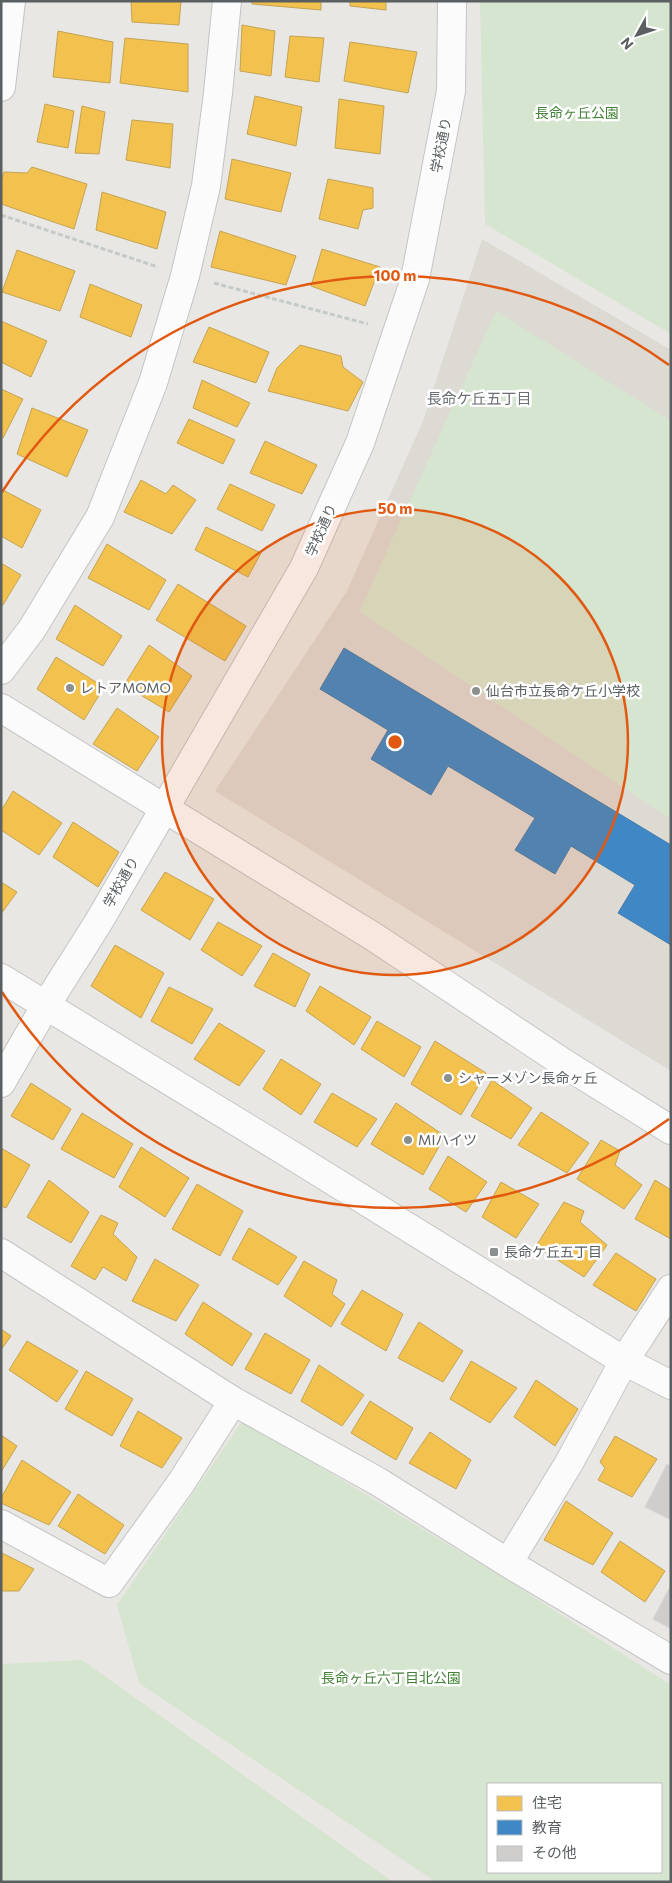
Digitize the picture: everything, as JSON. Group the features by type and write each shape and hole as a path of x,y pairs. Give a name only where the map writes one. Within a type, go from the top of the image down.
{"street":[{"path":"1,87 11,1"},
{"path":"1,670 32,628 100,517 153,384 185,276 206,186 227,1"},
{"name":"学校通り","path":"1,1083 98,923 304,568 360,443 415,279 451,91 452,1"},
{"path":"1,708 374,937 565,1064 671,1130"},
{"path":"1,978 253,1131 624,1362 671,1386"},
{"path":"1,1253 233,1401 378,1481 508,1563 671,1660"},
{"path":"508,1563 569,1463 624,1362 671,1289"},
{"path":"1,1524 109,1583 181,1483 233,1401"}],"shaded area":[{"name":"仙台市立長命ケ丘小学校","path":"482,239 671,350 671,1071 215,791 347,591 423,421"}],"green space":[{"name":"長命ヶ丘公園","path":"480,1 671,1 671,334 485,224"},
{"path":"496,311 671,421 671,819 359,612"},
{"name":"長命ヶ丘六丁目北公園","path":"243,1420 510,1582 671,1685 671,1882 436,1882 139,1683 117,1605"},
{"path":"82,1660 393,1882 1,1882 1,1664"}],"building: 住宅":[{"path":"131,1 181,1 179,25 132,22"},
{"path":"252,1 321,1 321,10 252,4"},
{"path":"350,1 386,1 386,10 350,6"},
{"path":"242,25 275,31 271,76 240,71"},
{"path":"58,31 113,42 110,83 53,77"},
{"path":"290,36 324,38 319,82 285,77"},
{"path":"125,38 188,44 188,92 120,83"},
{"path":"350,42 417,52 408,93 344,81"},
{"path":"255,96 302,107 296,146 247,134"},
{"path":"339,99 384,106 380,154 335,148"},
{"path":"45,104 74,111 68,148 37,142"},
{"path":"82,106 105,112 99,154 75,153"},
{"path":"132,120 173,124 170,168 126,160"},
{"path":"232,159 291,173 281,212 225,199"},
{"path":"32,167 87,184 74,229 1,204 1,181 4,172 27,173"},
{"path":"328,179 373,188 373,208 363,210 358,229 319,219"},
{"path":"102,192 166,212 157,249 96,230"},
{"path":"220,231 296,256 286,285 211,267"},
{"path":"322,249 380,267 365,306 311,286"},
{"path":"17,250 75,271 60,311 2,292"},
{"path":"90,284 142,305 131,337 80,317"},
{"path":"1,321 47,341 31,377 1,362"},
{"path":"209,327 269,352 256,383 193,362"},
{"path":"300,345 341,356 343,367 363,382 348,411 268,391 277,368"},
{"path":"202,380 250,403 237,427 193,408"},
{"path":"1,389 23,399 3,438 1,438"},
{"path":"32,408 88,430 67,477 17,454"},
{"path":"189,419 235,440 223,464 177,443"},
{"path":"265,441 317,465 302,494 250,473"},
{"path":"141,480 166,494 173,485 196,500 172,534 124,512"},
{"path":"230,484 275,505 262,531 217,509"},
{"path":"1,489 41,510 22,548 1,536"},
{"path":"206,527 261,553 248,577 195,550"},
{"path":"107,544 166,580 149,610 88,578"},
{"path":"1,563 21,575 3,605 1,604"},
{"path":"178,584 246,626 225,661 156,620"},
{"path":"75,605 122,636 103,666 56,639"},
{"path":"149,645 192,676 169,712 124,685"},
{"name":"レトアMOMO","path":"56,657 104,687 84,720 37,689"},
{"path":"117,708 159,737 137,771 93,744"},
{"path":"13,791 62,823 39,855 1,830 1,811"},
{"path":"73,822 119,852 98,887 53,857"},
{"path":"165,872 214,899 190,940 141,910"},
{"path":"1,882 17,892 1,914"},
{"path":"218,922 262,946 242,976 201,950"},
{"path":"115,945 164,973 141,1018 91,986"},
{"path":"273,953 310,974 295,1007 254,986"},
{"path":"320,986 371,1017 354,1045 306,1011"},
{"path":"169,987 213,1009 192,1044 151,1021"},
{"path":"377,1021 421,1047 404,1077 361,1049"},
{"path":"219,1023 265,1051 239,1086 194,1059"},
{"name":"シャーメゾン長命ヶ丘","path":"435,1041 486,1073 461,1115 411,1084"},
{"path":"281,1059 321,1084 301,1115 263,1089"},
{"path":"492,1080 532,1108 511,1139 471,1116"},
{"path":"31,1083 71,1109 53,1140 11,1116"},
{"path":"332,1093 377,1119 357,1147 314,1122"},
{"name":"MIハイツ","path":"396,1103 445,1136 423,1175 371,1144"},
{"path":"541,1112 589,1143 567,1173 518,1145"},
{"path":"82,1113 133,1144 114,1178 61,1149"},
{"path":"601,1140 620,1151 615,1165 642,1185 624,1209 577,1179"},
{"path":"141,1147 189,1178 165,1217 119,1187"},
{"path":"1,1148 30,1165 6,1208 1,1206"},
{"path":"448,1156 487,1182 466,1212 429,1189"},
{"path":"49,1180 89,1212 71,1243 27,1217"},
{"path":"655,1180 671,1190 671,1239 635,1219"},
{"path":"501,1182 539,1204 516,1238 482,1217"},
{"path":"197,1184 243,1211 220,1256 172,1229"},
{"path":"564,1202 584,1211 580,1222 607,1245 584,1277 536,1246"},
{"path":"101,1215 118,1223 113,1234 137,1257 126,1281 103,1267 95,1280 71,1266"},
{"path":"249,1228 297,1257 278,1285 232,1259"},
{"path":"616,1253 656,1279 636,1311 593,1285"},
{"path":"155,1259 199,1285 176,1321 132,1301"},
{"path":"304,1261 337,1280 332,1294 345,1304 331,1327 284,1296"},
{"path":"362,1290 403,1314 386,1351 341,1324"},
{"path":"203,1302 252,1334 232,1366 185,1334"},
{"path":"419,1322 463,1351 443,1382 398,1358"},
{"path":"1,1329 11,1336 1,1350"},
{"path":"265,1333 310,1360 291,1394 245,1369"},
{"path":"27,1341 78,1371 57,1402 9,1370"},
{"path":"471,1361 517,1388 490,1423 450,1399"},
{"path":"319,1365 364,1395 342,1426 301,1401"},
{"path":"86,1371 133,1399 112,1436 65,1409"},
{"path":"536,1380 578,1409 555,1446 514,1417"},
{"path":"370,1401 413,1428 396,1460 351,1433"},
{"path":"138,1411 182,1438 162,1468 120,1446"},
{"path":"430,1432 471,1460 456,1489 409,1463"},
{"path":"1,1435 17,1446 1,1472"},
{"path":"615,1436 657,1459 632,1497 598,1480 605,1468 600,1462"},
{"path":"22,1460 71,1492 49,1525 1,1503 1,1498"},
{"path":"78,1494 124,1525 105,1554 58,1526"},
{"path":"566,1501 613,1533 593,1565 544,1540"},
{"path":"620,1541 665,1571 645,1602 601,1572"},
{"path":"2,1553 34,1569 19,1591 1,1591"}],"building: 教育":[{"path":"344,648 671,845 671,945 618,913 635,885 571,846 555,874 515,850 535,818 448,766 431,795 371,759 388,730 320,689"}],"building: その他":[{"path":"667,1464 671,1467 671,1520 645,1507"},
{"path":"671,1585 671,1629 653,1619"}],"place":[{"name":"レトアMOMO","path":"70,688"},
{"name":"仙台市立長命ケ丘小学校","path":"476,691"},
{"name":"シャーメゾン長命ヶ丘","path":"448,1078"},
{"name":"MIハイツ","path":"408,1140"},
{"name":"長命ケ丘五丁目","path":"494,1252"}],"district":[{"name":"長命ケ丘五丁目","path":"479,399"}]}
